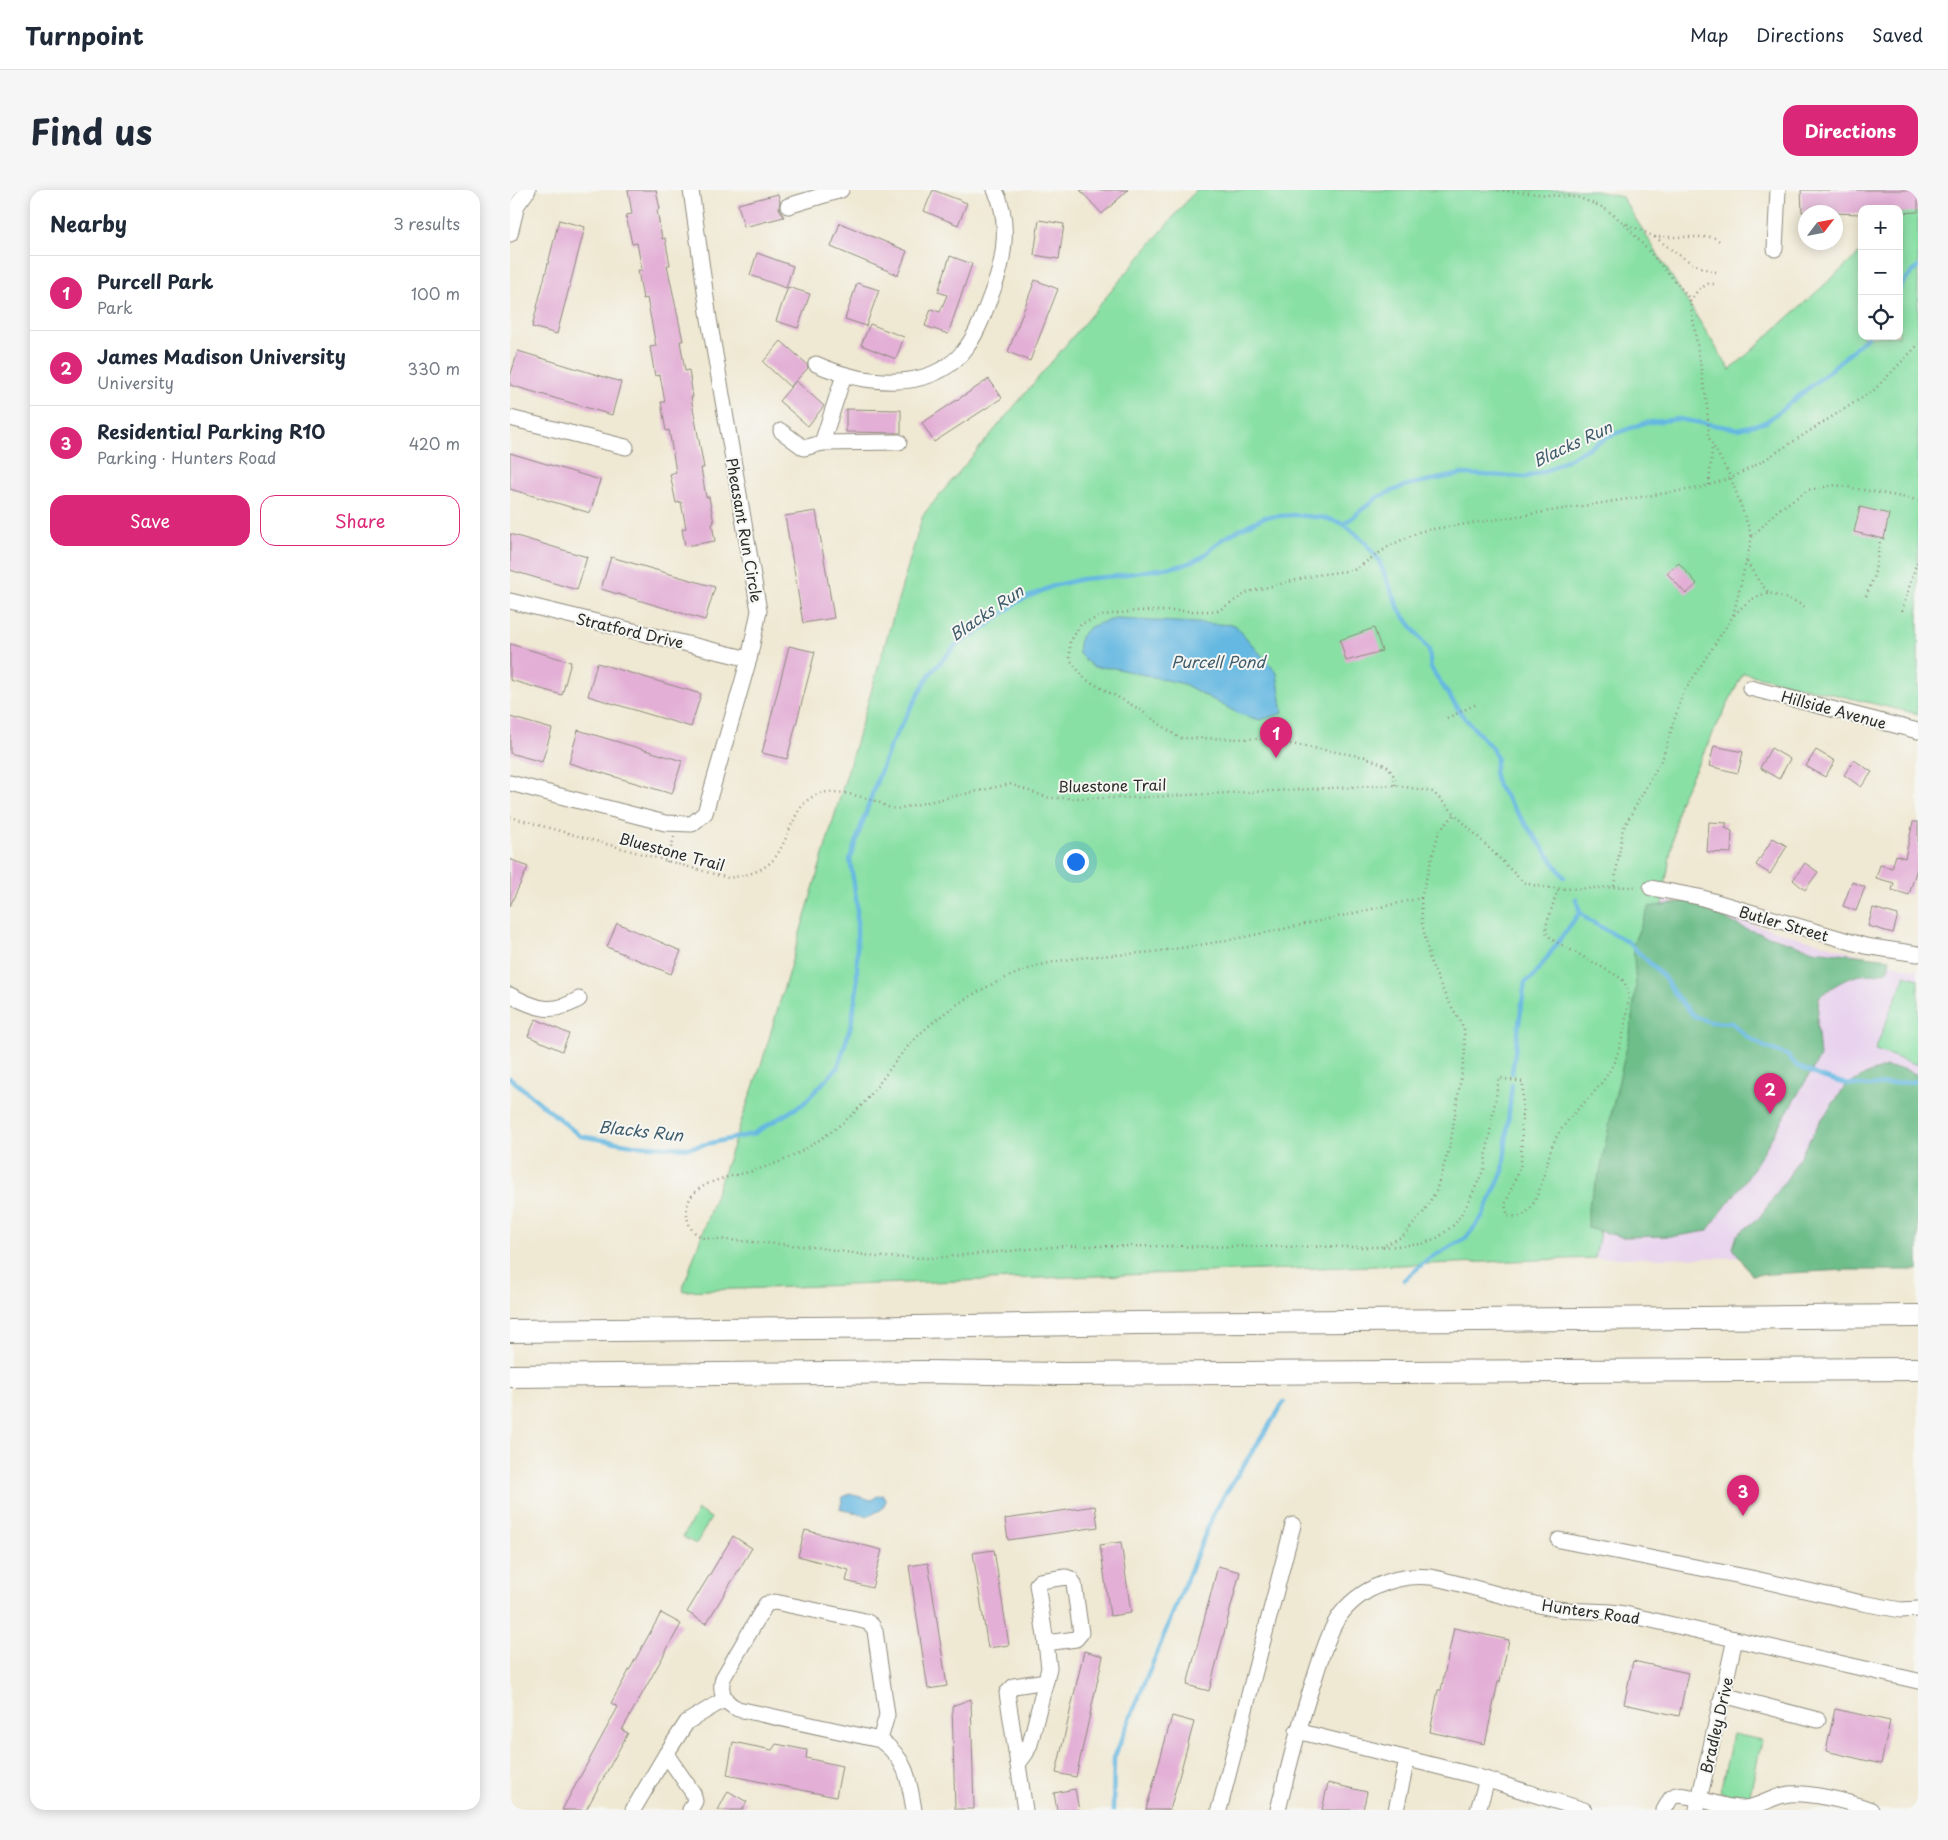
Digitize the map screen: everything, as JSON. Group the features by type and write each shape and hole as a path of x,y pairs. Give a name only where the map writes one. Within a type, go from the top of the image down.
{"highway":[{"path":"510,1331 917,1327 1164,1322 1918,1316"},
{"path":"510,1376 926,1372 1061,1374 1918,1369"},
{"path":"1786,1370 1918,1384"}],"street":[{"path":"510,234 517,205 528,190"},
{"name":"Pheasant Run Circle","path":"510,783 666,823 692,824 705,813 749,658 759,611 709,319 691,190"},
{"path":"788,206 841,190"},
{"path":"1775,249 1778,190"},
{"path":"816,364 844,375 878,381 913,378 939,369 964,350 978,326 1000,268 1003,250 1003,230 1002,207 998,191"},
{"path":"822,443 844,375"},
{"path":"510,418 626,447"},
{"path":"781,430 804,448 822,443 899,442"},
{"name":"Stratford Drive","path":"510,601 749,658"},
{"name":"Hillside Avenue","path":"1750,688 1918,731"},
{"name":"Butler Street","path":"1651,888 1699,897 1865,946 1918,954"},
{"path":"510,995 532,1006 548,1009 565,1007 579,999"},
{"path":"1219,1810 1293,1526"},
{"path":"1559,1540 1751,1578 1862,1603 1900,1610 1918,1609"},
{"name":"Hunters Road","path":"1278,1810 1297,1730 1335,1625 1349,1606 1364,1594 1377,1586 1400,1578 1415,1576 1434,1577 1553,1608 1577,1611 1612,1611 1918,1681"},
{"path":"1018,1764 1030,1744 1049,1663 1037,1584 1040,1581 1068,1577 1074,1584 1081,1633 1076,1639 1046,1643"},
{"path":"880,1740 887,1715 875,1631 870,1623 775,1602 766,1604 725,1673 721,1686 725,1699 730,1705 738,1709 880,1740 886,1744 905,1767 911,1808"},
{"name":"Bradley Drive","path":"1698,1805 1735,1639"},
{"path":"1025,1810 1008,1693 1014,1686 1046,1681"},
{"path":"1723,1696 1818,1720"},
{"path":"634,1810 687,1722 725,1699"},
{"path":"1297,1730 1487,1780 1584,1810"},
{"path":"666,1754 693,1793 695,1801 690,1810"},
{"path":"1396,1810 1408,1759"},
{"path":"1478,1810 1487,1780"},
{"path":"1664,1810 1671,1798 1676,1794 1698,1805 1743,1808 1762,1804 1782,1795 1801,1794 1871,1810"}],"path":[{"path":"1498,190 1580,198 1604,208 1624,223 1687,295 1690,301 1707,404 1709,438 1731,478 1752,537 1733,616"},
{"path":"1624,223 1655,237 1682,258 1707,270 1716,272"},
{"path":"1655,237 1713,237 1721,242"},
{"path":"1690,301 1698,290 1708,284 1715,284"},
{"path":"1395,785 1394,776 1387,766 1365,758 1262,739 1179,738 1140,709 1085,679 1070,660 1070,642 1081,624 1105,615 1136,611 1218,611 1248,592 1316,575 1354,570 1391,545 1421,531 1514,518 1709,485 1731,478 1792,443 1874,390 1918,345"},
{"path":"1709,485 1713,447"},
{"path":"1752,537 1778,510 1808,490 1836,485 1918,500"},
{"path":"1866,596 1874,577 1880,542"},
{"path":"1902,611 1918,558"},
{"path":"1746,561 1769,593"},
{"path":"1614,886 1623,829 1663,757 1682,695 1733,616 1745,603 1757,595 1769,593 1808,608"},
{"path":"1447,718 1477,704"},
{"name":"Bluestone Trail","path":"510,817 728,878 748,875 771,862 798,812 808,799 815,794 836,792 877,802 888,808 896,809 1010,784 1049,798 1126,798 1395,785 1433,792 1523,882 1539,887 1558,889 1614,886 1651,888"},
{"path":"1381,1246 1403,1236 1423,1213 1436,1191 1450,1146 1465,1052 1464,1028 1446,997 1430,962 1422,923 1421,898 1439,831 1456,814"},
{"path":"667,862 677,823"},
{"path":"1421,898 1258,934 1172,950 1054,962 981,988 932,1022 909,1045 859,1108 829,1133 800,1153 778,1162 703,1185 692,1196 686,1208 687,1222 692,1230 704,1238 815,1247 877,1257 933,1258 1063,1246 1381,1246 1422,1244 1439,1237 1455,1224 1468,1204 1484,1169 1499,1078 1523,1082 1521,1164 1504,1205 1508,1216 1520,1216 1536,1200 1554,1140 1564,1124 1601,1085 1613,1067 1622,1045 1629,995 1626,985 1621,978 1553,940 1547,934 1546,926 1558,889"}],"shaded area":[{"path":"1663,899 1918,971 1918,1257 1595,1258"}],"green space":[{"path":"1196,190 1591,190 1622,197 1730,370 1858,255 1858,340 1903,340 1903,213 1918,199 1918,714 1743,673 1679,802 1663,899 1595,1258 682,1291 763,1059 923,515"},
{"path":"1688,901 1746,929 1813,950 1890,959 1888,970 1878,974 1849,978 1819,997 1817,1022 1820,1057 1750,1174 1707,1231 1677,1236 1622,1237 1588,1228 1588,1206 1600,1172 1630,1034 1636,986 1633,944 1649,907"},
{"path":"1905,975 1918,979 1918,1065 1875,1050"},
{"path":"1886,1067 1904,1069 1918,1075 1918,1270 1846,1270 1752,1275 1733,1248 1737,1235 1759,1218 1788,1177 1819,1123 1845,1087 1865,1075"},
{"path":"698,1510 711,1518 696,1544 683,1537"},
{"path":"1733,1734 1762,1740 1749,1799 1720,1792"}],"water":[{"name":"Purcell Pond","path":"1116,619 1235,625 1277,673 1283,713 1260,720 1239,714 1184,684 1114,668 1093,667 1079,654 1081,638 1094,625"},
{"path":"850,1494 872,1500 877,1496 883,1495 886,1501 882,1509 869,1516 840,1509 843,1497"}],"building":[{"path":"628,190 656,190 660,209 657,210 662,239 665,238 670,265 667,265 683,341 680,341 685,371 689,370 693,397 691,397 704,468 701,468 706,497 709,497 714,523 712,524 715,541 685,546 682,529 686,528 681,502 676,503 670,474 676,472 669,430 666,431 661,402 665,402 660,375 655,376 650,347 656,346 647,298 643,299 638,270 642,270 637,243 632,244 626,215 632,214"},
{"path":"933,190 967,203 958,225 924,211"},
{"path":"1080,190 1128,190 1102,214"},
{"path":"1801,190 1918,190 1918,212 1903,213 1903,205 1858,205 1858,214 1843,213 1843,205 1802,205"},
{"path":"778,194 779,208 784,217 744,227 738,204"},
{"path":"559,220 585,227 557,334 532,327"},
{"path":"1039,220 1064,224 1059,259 1034,255"},
{"path":"840,223 907,251 898,275 831,247"},
{"path":"757,253 793,266 786,288 750,275"},
{"path":"950,256 972,264 948,334 925,326 931,309 940,312 947,295 938,292"},
{"path":"1035,280 1058,289 1030,361 1008,352"},
{"path":"857,283 879,290 866,326 845,319"},
{"path":"788,287 810,294 798,328 776,321"},
{"path":"870,324 904,337 896,359 861,345"},
{"path":"781,341 807,364 808,368 790,387 763,362"},
{"path":"518,351 621,382 612,415 510,385 510,377"},
{"path":"989,379 1002,398 934,442 922,423"},
{"path":"796,381 824,406 808,426 779,401"},
{"path":"846,409 901,410 901,433 846,432"},
{"path":"510,453 600,480 590,513 510,489"},
{"path":"1860,507 1889,514 1884,539 1854,532"},
{"path":"816,511 834,618 803,623 785,516"},
{"path":"510,534 587,557 577,590 510,570"},
{"path":"611,557 715,587 705,620 601,589"},
{"path":"1679,563 1697,584 1686,594 1667,573"},
{"path":"1374,628 1382,651 1346,661 1340,640"},
{"path":"510,644 571,662 562,695 510,680"},
{"path":"789,646 815,652 787,759 762,753"},
{"path":"597,663 701,694 691,727 588,696"},
{"path":"510,717 552,729 542,762 510,753"},
{"path":"578,730 682,761 672,794 569,763"},
{"path":"1714,746 1743,752 1738,773 1709,766"},
{"path":"1771,748 1790,759 1779,779 1760,768"},
{"path":"1816,750 1835,761 1825,777 1806,766"},
{"path":"1854,760 1872,772 1861,787 1844,775"},
{"path":"1709,822 1727,823 1725,828 1732,831 1731,853 1707,852"},
{"path":"1913,822 1918,822 1918,865 1909,895 1892,890 1894,883 1876,878 1880,865 1892,868 1896,855 1905,858"},
{"path":"1773,838 1787,846 1770,874 1756,865"},
{"path":"510,859 528,867 510,906"},
{"path":"1805,863 1818,872 1805,890 1793,880"},
{"path":"1852,882 1865,887 1856,911 1843,906"},
{"path":"1873,908 1898,915 1893,933 1868,926"},
{"path":"617,923 681,951 671,974 607,947"},
{"path":"536,1019 569,1034 562,1051 528,1036"},
{"path":"1095,1506 1098,1527 1008,1540 1005,1519"},
{"path":"805,1530 882,1550 872,1588 846,1581 849,1570 798,1556"},
{"path":"733,1536 752,1548 706,1624 687,1612"},
{"path":"1121,1542 1131,1613 1110,1616 1100,1545"},
{"path":"994,1550 1009,1645 988,1648 973,1553"},
{"path":"928,1563 947,1686 928,1689 909,1566"},
{"path":"1218,1566 1240,1572 1209,1691 1187,1685"},
{"path":"661,1613 681,1624 622,1730 628,1733 586,1810 562,1810 618,1707 611,1703"},
{"path":"1454,1628 1509,1640 1485,1744 1430,1732 1438,1690 1441,1690"},
{"path":"1084,1651 1103,1656 1076,1777 1056,1773"},
{"path":"1633,1661 1688,1673 1679,1716 1624,1704"},
{"path":"971,1699 974,1809 955,1809 952,1706"},
{"path":"1835,1709 1890,1721 1881,1764 1826,1751"},
{"path":"1172,1716 1194,1722 1170,1810 1146,1810"},
{"path":"733,1742 772,1750 776,1744 807,1750 806,1758 842,1766 836,1797 727,1775"},
{"path":"1328,1783 1367,1792 1363,1810 1322,1810"},
{"path":"1075,1789 1079,1810 1057,1810 1054,1793"},
{"path":"728,1791 747,1802 742,1810 718,1810"}],"waterway":[{"name":"Blacks Run","path":"1903,284 1918,267"},
{"name":"Blacks Run","path":"510,1078 580,1136 633,1145 688,1148 753,1134 803,1104 838,1067 851,1025 857,989 857,905 850,859 891,744 929,675 955,646 984,628 1019,601 1053,586 1082,579 1116,576 1184,565 1202,557 1223,539 1265,517 1294,515 1325,518 1344,524 1378,497 1407,485 1462,474 1527,477 1548,470 1612,435 1644,423 1678,419 1738,429 1766,422 1825,375 1864,340"},
{"path":"1344,524 1365,542 1378,559 1400,611 1429,650 1431,668 1462,715 1491,747 1497,758 1494,772 1498,786 1564,877"},
{"path":"1576,899 1580,912 1588,920 1628,942 1663,976 1677,997 1694,1016 1710,1022 1732,1023 1746,1036 1765,1047 1787,1055 1797,1066 1819,1076 1846,1084 1868,1086 1918,1081"},
{"path":"1512,1073 1525,982 1533,977 1580,912"},
{"path":"1404,1280 1428,1259 1466,1238 1482,1217 1503,1171 1512,1084"},
{"path":"1113,1810 1114,1758 1215,1510 1284,1402"}],"place":[{"name":"Purcell Park","path":"1276,758"},
{"name":"James Madison University","path":"1770,1114"},
{"name":"Residential Parking R10","path":"1743,1516"}]}
